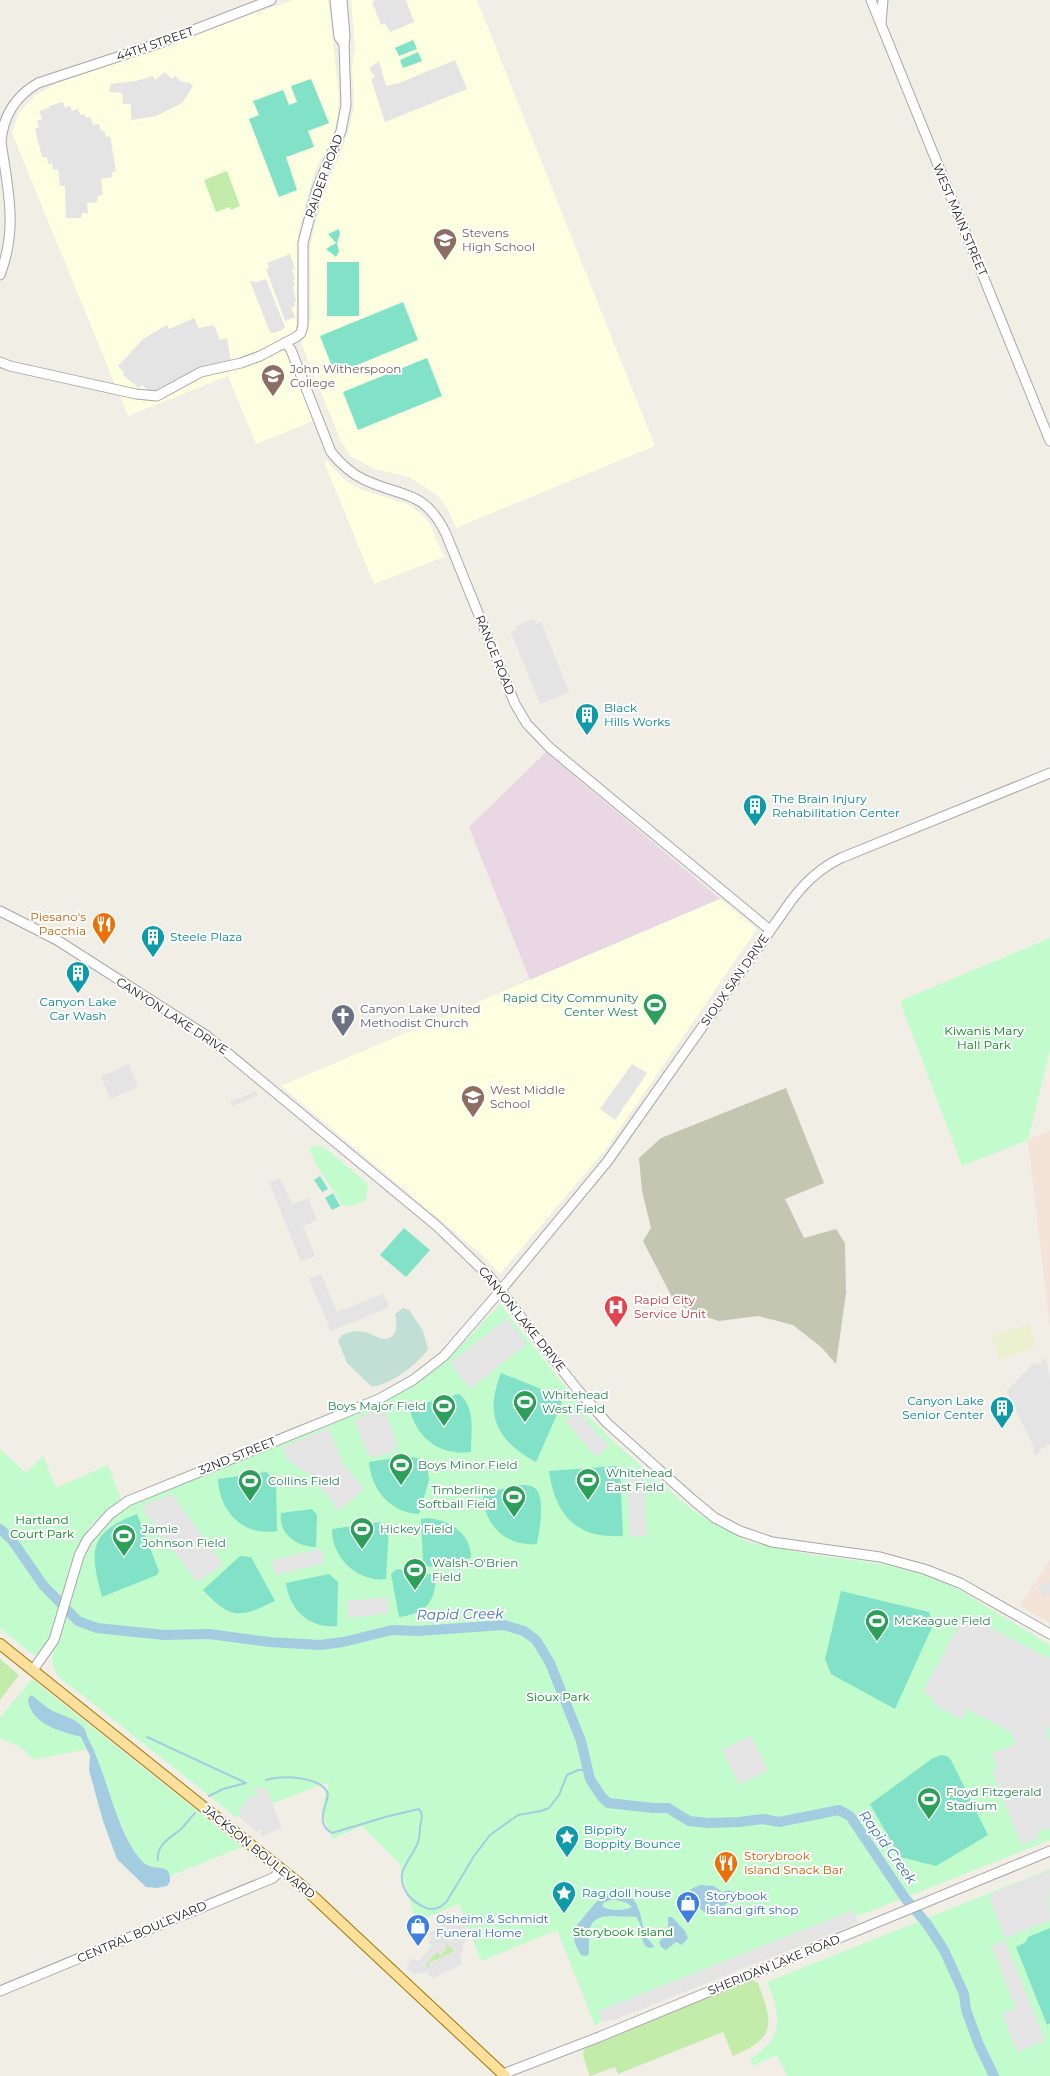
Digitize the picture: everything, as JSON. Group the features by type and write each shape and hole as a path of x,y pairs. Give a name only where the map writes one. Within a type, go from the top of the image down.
{"main road":[{"name":"JACKSON BOULEVARD","path":"0,1644 317,1899 502,2075"}],"street":[{"name":"44TH STREET","path":"0,275 7,257 11,221 1,142 2,131 7,116 16,100 26,90 38,83 167,41 271,0"},
{"path":"335,0 339,37 344,44"},
{"name":"RAIDER ROAD","path":"0,362 10,366 136,394 158,396 201,372 252,360 300,335 302,328 303,243 317,189 344,120 346,90 344,44 346,36 342,0"},
{"name":"WEST MAIN STREET","path":"871,0 1050,441"},
{"path":"881,26 883,0"},
{"name":"RANGE ROAD","path":"286,343 291,350 331,452 337,459 350,471 365,480 417,499 428,507 437,518 448,540 510,694 527,724 550,748 770,930"},
{"name":"SIOUX SAN DRIVE","path":"502,1290 607,1162 804,884 832,862 1050,773"},
{"name":"CANYON LAKE DRIVE","path":"0,911 57,940 207,1036 450,1237 502,1290 577,1389 607,1424 693,1500 722,1522 749,1535 772,1542 880,1557 921,1568 960,1583 1050,1634"},
{"name":"32ND STREET","path":"33,1670 52,1644 79,1556 88,1540 110,1514 128,1500 372,1402 404,1386 450,1350 502,1290"},
{"name":"SHERIDAN LAKE ROAD","path":"502,2075 1050,1851"},
{"name":"CENTRAL BOULEVARD","path":"0,1991 274,1878 282,1870"}],"shaded area":[{"path":"293,0 328,0 339,95 337,120 331,144 320,160 311,183 298,233 296,331 291,350 318,419 256,444 228,376 128,416 12,133 19,113 35,96 53,85"},
{"name":"Stevens High School","path":"351,0 477,0 655,446 456,528 448,509 437,495 409,477 375,469 350,456 341,441 301,343 308,331 311,317 310,247 325,189 349,130 354,105 352,66 355,50"},
{"path":"375,0 406,0 414,22 390,32 385,23 381,25 372,2"},
{"path":"455,60 467,89 385,122 371,79 375,77 369,68 379,61 386,86 399,83"},
{"path":"165,72 172,79 175,76 182,82 190,83 193,86 182,103 156,116 131,120 131,104 123,104 122,93 109,92 111,84 136,81 153,76 155,80"},
{"path":"63,102 65,108 70,106 72,111 78,109 80,115 84,114 86,118 90,117 93,125 99,124 101,131 104,131 106,137 110,136 116,171 112,172 112,177 101,179 103,195 98,196 97,202 87,203 88,213 82,213 81,218 66,218 65,186 60,186 58,169 53,170 52,163 48,164 47,157 42,157 35,129 39,127 37,121 42,119 39,111"},
{"path":"290,254 295,269 292,270 295,280 293,281 295,285 293,287 296,301 294,302 295,306 291,308 295,317 285,321 266,269 269,268 267,263"},
{"path":"266,279 285,327 274,333 270,332 250,281 257,282"},
{"path":"194,318 199,328 214,325 220,340 227,338 231,362 173,385 171,382 165,388 162,386 156,391 148,390 142,385 139,388 123,375 124,372 118,366 143,339 167,325 169,329"},
{"path":"327,461 346,481 360,489 407,504 420,513 429,522 444,557 374,584 324,462"},
{"path":"534,619 536,624 541,622 569,692 540,704 511,632 517,630 516,626"},
{"path":"546,752 720,899 530,980 469,827"},
{"name":"West Middle School","path":"720,899 757,929 605,1150 500,1274 481,1254 281,1086"},
{"path":"129,1064 138,1087 110,1099 101,1076"},
{"path":"632,1064 647,1073 615,1120 600,1109"},
{"path":"786,1088 824,1183 785,1199 804,1238 836,1229 845,1243 846,1293 836,1364 821,1347 793,1325 758,1316 719,1321 694,1313 674,1301 643,1241 651,1228 642,1191 639,1158 661,1138"},
{"path":"256,1091 258,1096 232,1106 230,1102"},
{"path":"1050,1131 1050,1329 1028,1140"},
{"path":"280,1178 292,1204 308,1198 317,1220 303,1226 315,1256 301,1262 269,1182"},
{"path":"321,1274 337,1312 383,1294 389,1304 387,1305 388,1308 331,1331 309,1279"},
{"path":"403,1308 409,1310 423,1331 428,1348 419,1360 394,1379 377,1386 371,1386 347,1363 338,1341 341,1336 357,1331 369,1333 383,1339 389,1338 396,1330 395,1314"},
{"path":"507,1318 527,1344 470,1389 450,1363"},
{"path":"1029,1324 1036,1347 999,1359 992,1336"},
{"path":"1046,1357 1050,1379 1050,1444 1040,1450 1037,1456 1033,1453 1034,1448 1007,1391 1034,1362 1038,1365"},
{"path":"379,1409 381,1413 385,1412 397,1443 394,1451 374,1458 373,1454 368,1456 354,1420"},
{"path":"577,1410 609,1446 596,1457 565,1421"},
{"path":"329,1428 343,1463 364,1489 339,1511 312,1477 287,1459 282,1447"},
{"path":"644,1479 647,1536 630,1537 627,1480"},
{"path":"171,1493 223,1564 197,1582 141,1508 151,1501 161,1499"},
{"path":"321,1549 325,1563 275,1575 272,1560"},
{"path":"1050,1560 1050,1623 1020,1606"},
{"path":"1050,1581 1050,1593 1043,1596 1039,1586"},
{"path":"387,1597 389,1613 348,1618 346,1601"},
{"path":"962,1619 975,1626 978,1621 1050,1659 1050,1725 1046,1733 1050,1744 1050,1828 1037,1832 1039,1838 1021,1845 992,1771 997,1767 992,1753 1016,1744 1011,1732 967,1709 962,1720 932,1703 933,1698 923,1692"},
{"path":"31,1695 57,1713 73,1719 84,1729 101,1768 127,1838 143,1862 151,1867 166,1869 170,1876 170,1882 167,1886 157,1888 146,1887 117,1859 103,1821 89,1770 90,1756 81,1737 47,1725 34,1715 28,1699"},
{"path":"751,1736 768,1770 739,1785 722,1750"},
{"path":"257,1787 260,1789 266,1787 282,1828 262,1836 260,1834 262,1831 260,1829 257,1832 239,1817 242,1814 238,1811 251,1795 255,1797 258,1794 254,1790"},
{"path":"1050,1870 1050,1887 1048,1888 1050,1892 1048,1899 1050,1920 1005,1938 989,1899 992,1898 990,1894"},
{"path":"700,1885 714,1886 722,1892 729,1890 741,1895 742,1900 730,1901 718,1910 704,1912 689,1894 691,1889"},
{"path":"608,1893 619,1893 632,1898 639,1910 646,1936 654,1947 645,1946 640,1924 636,1917 605,1917 594,1921 589,1931 589,1954 586,1956 581,1955 576,1946 572,1931 597,1901","holes":["613,1899 627,1903 632,1907 618,1910 603,1907 603,1903"]},
{"path":"853,1910 858,1923 614,2020 602,2021 598,2011"},
{"path":"448,1913 468,1926 466,1930 469,1933 464,1942 438,1925"},
{"path":"668,1917 672,1917 685,1931 688,1938 682,1945 676,1942 666,1950 661,1947 659,1942 668,1932"},
{"path":"438,1926 464,1943 460,1959 462,1964 433,1978 427,1972 413,1974 407,1968 408,1963 413,1958 418,1962 432,1946 428,1942 432,1938 429,1934","holes":["445,1943 453,1949 453,1952 429,1963 430,1967 427,1967 426,1964 437,1952 440,1956 447,1949"]},
{"path":"1005,1940 1045,2041 1017,2052 1002,2014 1016,2008 991,1946"}],"green space":[{"path":"413,40 417,49 399,56 395,48"},
{"path":"418,52 422,61 403,68 400,60"},
{"path":"311,79 329,123 308,131 314,147 286,157 297,190 279,197 249,119 259,115 253,101 283,90 289,105 297,102 291,86"},
{"path":"227,171 240,206 231,210 230,207 216,212 204,180"},
{"path":"339,229 340,234 337,243 339,251 336,257 326,249 336,243 328,234"},
{"path":"327,262 359,262 359,316 327,316"},
{"path":"403,302 418,340 335,374 320,336"},
{"path":"427,358 442,396 358,430 343,392"},
{"name":"Kiwanis Mary Hall Park","path":"1050,938 1050,1049 1028,1140 962,1166 900,1001"},
{"path":"318,1145 330,1152 368,1184 366,1200 355,1205 343,1206 316,1164 309,1148"},
{"path":"320,1176 328,1189 322,1192 314,1180"},
{"path":"333,1193 340,1206 332,1210 325,1198"},
{"path":"404,1228 430,1250 406,1277 380,1255"},
{"name":"Sioux Park","path":"500,1304 588,1416 613,1441 692,1510 748,1542 808,1554 894,1566 927,1576 956,1588 1050,1645 1050,1840 671,1990 671,1994 595,2025 557,1930 481,1961 459,1904 416,1922 399,1863 362,1826 333,1839 321,1810 329,1782 236,1817 58,1676 52,1658 63,1629 80,1569 90,1546 114,1518 148,1497 370,1409 391,1398 441,1364"},
{"name":"Whitehead West Field","path":"501,1373 559,1396 562,1403 536,1462 512,1445 503,1436 498,1425 494,1414 494,1402"},
{"name":"Boys Major Field","path":"459,1394 464,1399 470,1413 472,1429 471,1452 460,1453 450,1451 432,1443 418,1429 410,1410 410,1407"},
{"name":"Hartland Court Park","path":"0,1449 26,1473 43,1456 56,1488 108,1465 121,1499 92,1524 81,1541 69,1570 50,1637 35,1656 0,1628"},
{"name":"Boys Minor Field","path":"407,1456 421,1459 427,1463 429,1480 419,1514 409,1513 400,1509 384,1498 374,1482 371,1472 369,1462"},
{"name":"Whitehead East Field","path":"616,1466 620,1469 623,1536 607,1536 592,1533 581,1528 571,1521 556,1500 549,1471"},
{"name":"Collins Field","path":"266,1472 276,1481 277,1531 265,1532 244,1526 228,1511 219,1491 218,1479"},
{"name":"Timberline Softball Field","path":"520,1485 533,1487 540,1497 541,1513 537,1544 515,1542 498,1531 492,1524 484,1504 483,1493"},
{"path":"312,1509 317,1515 316,1547 302,1545 290,1538 281,1520 281,1513"},
{"name":"Jamie Johnson Field","path":"137,1514 159,1571 157,1575 102,1597 95,1568 96,1546 109,1529"},
{"path":"427,1518 444,1522 458,1529 467,1541 471,1558 429,1567 423,1562 421,1519"},
{"name":"Hickey Field","path":"381,1522 389,1528 386,1579 376,1579 366,1577 348,1566 336,1549 332,1529"},
{"path":"240,1556 251,1557 275,1601 252,1611 236,1613 221,1607 203,1590"},
{"name":"Walsh-O'Brien Field","path":"397,1569 436,1575 434,1592 428,1605 416,1613 399,1617 391,1574"},
{"path":"329,1574 338,1582 337,1626 318,1624 302,1616 291,1602 286,1583"},
{"name":"McKeague Field","path":"841,1591 929,1612 933,1625 895,1709 831,1674 825,1659"},
{"path":"0,1659 19,1675 0,1700"},
{"path":"32,1679 242,1847 170,1876 164,1868 145,1864 138,1857 123,1829 93,1748 33,1760 22,1748 0,1738 0,1718"},
{"name":"Floyd Fitzgerald Stadium","path":"941,1755 947,1756 951,1760 988,1835 936,1866 900,1857 870,1804 933,1758"},
{"path":"1050,1869 1050,2076 788,2076 776,2055 753,2066 750,2059 769,2043 777,2025 775,2005 767,1982"},
{"path":"1050,1928 1050,2023 1047,2025 1016,1947 1026,1942 1028,1937"},
{"path":"445,1943 454,1949 453,1952 430,1963 430,1967 427,1967 426,1964 437,1952 440,1955 447,1948"},
{"path":"752,1980 758,1983 767,2009 768,2019 768,2028 758,2043 733,2056 723,2032 618,2074 615,2067 590,2076 583,2056 584,2049"}],"waterway":[{"name":"Rapid Creek","path":"0,1529 12,1540 43,1585 78,1621 97,1628 164,1635 209,1634 269,1642 320,1645 343,1642 392,1630 418,1631 504,1625 524,1631 536,1640 550,1663 581,1741 590,1779 608,1803 668,1808 689,1821 709,1823 763,1819 779,1822 839,1810 850,1816 905,1898 927,1924 944,1950 964,1994 966,2010 979,2045 994,2076"},
{"path":"147,1737 244,1782"},
{"path":"266,1780 273,1778 300,1778 310,1780 324,1788 328,1794 323,1820 324,1825 332,1833 419,1809 422,1815 419,1838 415,1849 404,1867 402,1879 408,1895 416,1903 429,1909 435,1909 447,1901 474,1856 490,1835 518,1815 549,1808 559,1795 567,1775 578,1770 587,1770"},
{"path":"209,1796 223,1789 246,1783"},
{"path":"158,1860 159,1850 162,1846 195,1813"}],"place":[{"name":"Stevens High School","path":"445,261"},
{"name":"John Witherspoon College","path":"273,397"},
{"name":"Black Hills Works","path":"587,736"},
{"name":"The Brain Injury Rehabilitation Center","path":"755,827"},
{"name":"Piesano's Pacchia","path":"104,945"},
{"name":"Steele Plaza","path":"153,958"},
{"name":"Canyon Lake Car Wash","path":"78,994"},
{"name":"Rapid City Community Center West","path":"655,1026"},
{"name":"Canyon Lake United Methodist Church","path":"343,1037"},
{"name":"West Middle School","path":"473,1118"},
{"name":"Rapid City Service Unit","path":"616,1328"},
{"name":"Whitehead West Field","path":"525,1423"},
{"name":"Boys Major Field","path":"444,1427"},
{"name":"Canyon Lake Senior Center","path":"1002,1429"},
{"name":"Boys Minor Field","path":"401,1486"},
{"name":"Whitehead East Field","path":"588,1501"},
{"name":"Collins Field","path":"250,1502"},
{"name":"Timberline Softball Field","path":"514,1518"},
{"name":"Hickey Field","path":"362,1550"},
{"name":"Jamie Johnson Field","path":"124,1557"},
{"name":"Walsh-O'Brien Field","path":"415,1591"},
{"name":"McKeague Field","path":"877,1642"},
{"name":"Floyd Fitzgerald Stadium","path":"929,1820"},
{"name":"Bippity Boppity Bounce","path":"567,1858"},
{"name":"Storybrook Island Snack Bar","path":"726,1884"},
{"name":"Rag doll house","path":"564,1914"},
{"name":"Storybook Island gift shop","path":"688,1924"},
{"name":"Osheim & Schmidt Funeral Home","path":"418,1947"}],"park label":[{"name":"Storybook Island","path":"623,1932"}]}
